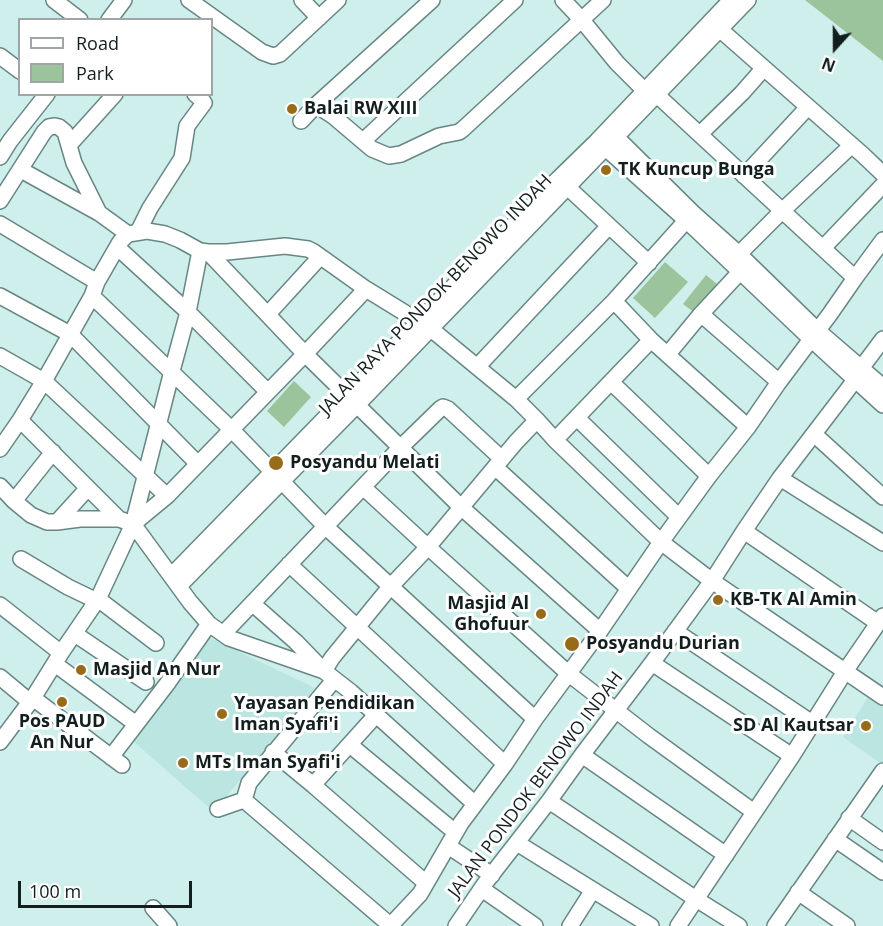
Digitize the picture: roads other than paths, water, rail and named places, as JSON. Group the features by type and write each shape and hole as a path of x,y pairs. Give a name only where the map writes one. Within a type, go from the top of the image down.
{"street":[{"path":"54,0 78,18"},
{"path":"110,18 124,0"},
{"path":"189,0 262,52 273,56 280,54 338,0"},
{"path":"302,0 319,18"},
{"path":"301,121 432,0"},
{"path":"363,141 515,0"},
{"path":"563,0 617,63 700,134 855,278"},
{"path":"316,105 333,116 372,149 392,157 401,154 440,136 463,129 603,0"},
{"name":"JALAN RAYA PONDOK BENOWO INDAH","path":"716,24 731,0"},
{"name":"JALAN RAYA PONDOK BENOWO INDAH","path":"175,581 607,139 716,24 748,0"},
{"path":"716,24 883,174"},
{"path":"0,56 18,70"},
{"path":"700,134 764,68"},
{"path":"0,157 5,138 45,96"},
{"path":"70,144 113,96"},
{"path":"0,449 44,381 120,242 133,233 182,158 187,126 204,103 197,96"},
{"path":"744,176 808,107"},
{"path":"0,201 44,132 49,127 55,126 65,132 74,163 99,213"},
{"path":"607,139 814,335 858,373 883,405"},
{"path":"668,354 737,263 782,211 852,145"},
{"path":"21,170 133,233 165,234 204,251 462,508 600,631"},
{"path":"562,183 649,263"},
{"path":"823,248 883,186"},
{"path":"516,399 614,301 690,217"},
{"path":"0,224 94,289 326,527 535,719"},
{"path":"477,367 609,226"},
{"path":"243,800 390,926 414,902 455,831 600,631 679,517 748,427 883,240"},
{"path":"204,251 227,252 285,246 308,249 366,289 425,325 516,399 555,440 661,542 712,581 883,697"},
{"path":"117,247 188,312 268,392"},
{"path":"0,742 32,700 97,600 146,475 204,251"},
{"path":"268,314 320,257"},
{"path":"0,486 14,501 39,520 57,522 80,519 126,522 167,496 366,289"},
{"path":"0,296 70,334 198,464"},
{"path":"614,301 651,340 748,427"},
{"path":"700,314 779,382"},
{"path":"858,373 883,339"},
{"path":"555,440 651,340"},
{"path":"0,356 44,381 167,496"},
{"path":"858,373 883,387"},
{"name":"JALAN PONDOK BENOWO INDAH","path":"456,926 712,581 780,478 858,373"},
{"path":"611,382 709,476"},
{"path":"223,634 401,447 440,409 445,408 629,589"},
{"path":"577,418 679,517"},
{"path":"20,420 88,488 126,522 209,624 229,638 329,676"},
{"path":"243,800 249,783 329,676 332,658 390,586 428,547 537,420"},
{"path":"814,434 883,496"},
{"path":"14,501 52,453"},
{"path":"780,478 883,543"},
{"path":"363,487 569,674 649,736 754,812"},
{"path":"57,522 88,488"},
{"path":"678,926 881,619 744,531"},
{"path":"21,559 68,587 97,600 156,643"},
{"path":"289,564 505,764"},
{"path":"253,604 296,642 329,676 351,692 475,804"},
{"path":"0,605 58,659 136,724"},
{"path":"0,676 116,761 136,724 209,624"},
{"path":"675,631 812,723"},
{"path":"75,634 146,682"},
{"path":"652,663 792,756"},
{"path":"313,785 376,715"},
{"path":"350,745 455,831"},
{"path":"273,752 426,884"},
{"path":"582,755 726,855"},
{"path":"775,926 883,771"},
{"path":"218,809 243,800"},
{"path":"549,801 739,926"},
{"path":"849,818 883,842"},
{"path":"835,839 883,872"},
{"path":"517,843 651,926"},
{"path":"448,846 492,875"},
{"path":"482,889 529,924"},
{"path":"570,926 593,890"},
{"path":"798,892 847,926"},
{"path":"153,908 169,926"}],"place":[{"name":"Balai RW XIII","path":"292,109"},
{"name":"TK Kuncup Bunga","path":"606,170"},
{"name":"Posyandu Melati","path":"276,463"},
{"name":"KB-TK Al Amin","path":"718,600"},
{"name":"Masjid Al Ghofuur","path":"541,614"},
{"name":"Posyandu Durian","path":"572,644"},
{"name":"Masjid An Nur","path":"81,670"},
{"name":"Pos PAUD An Nur","path":"62,702"},
{"name":"Yayasan Pendidikan Iman Syafi'i","path":"222,714"},
{"name":"SD Al Kautsar","path":"866,726"},
{"name":"MTs Iman Syafi'i","path":"183,763"}]}
